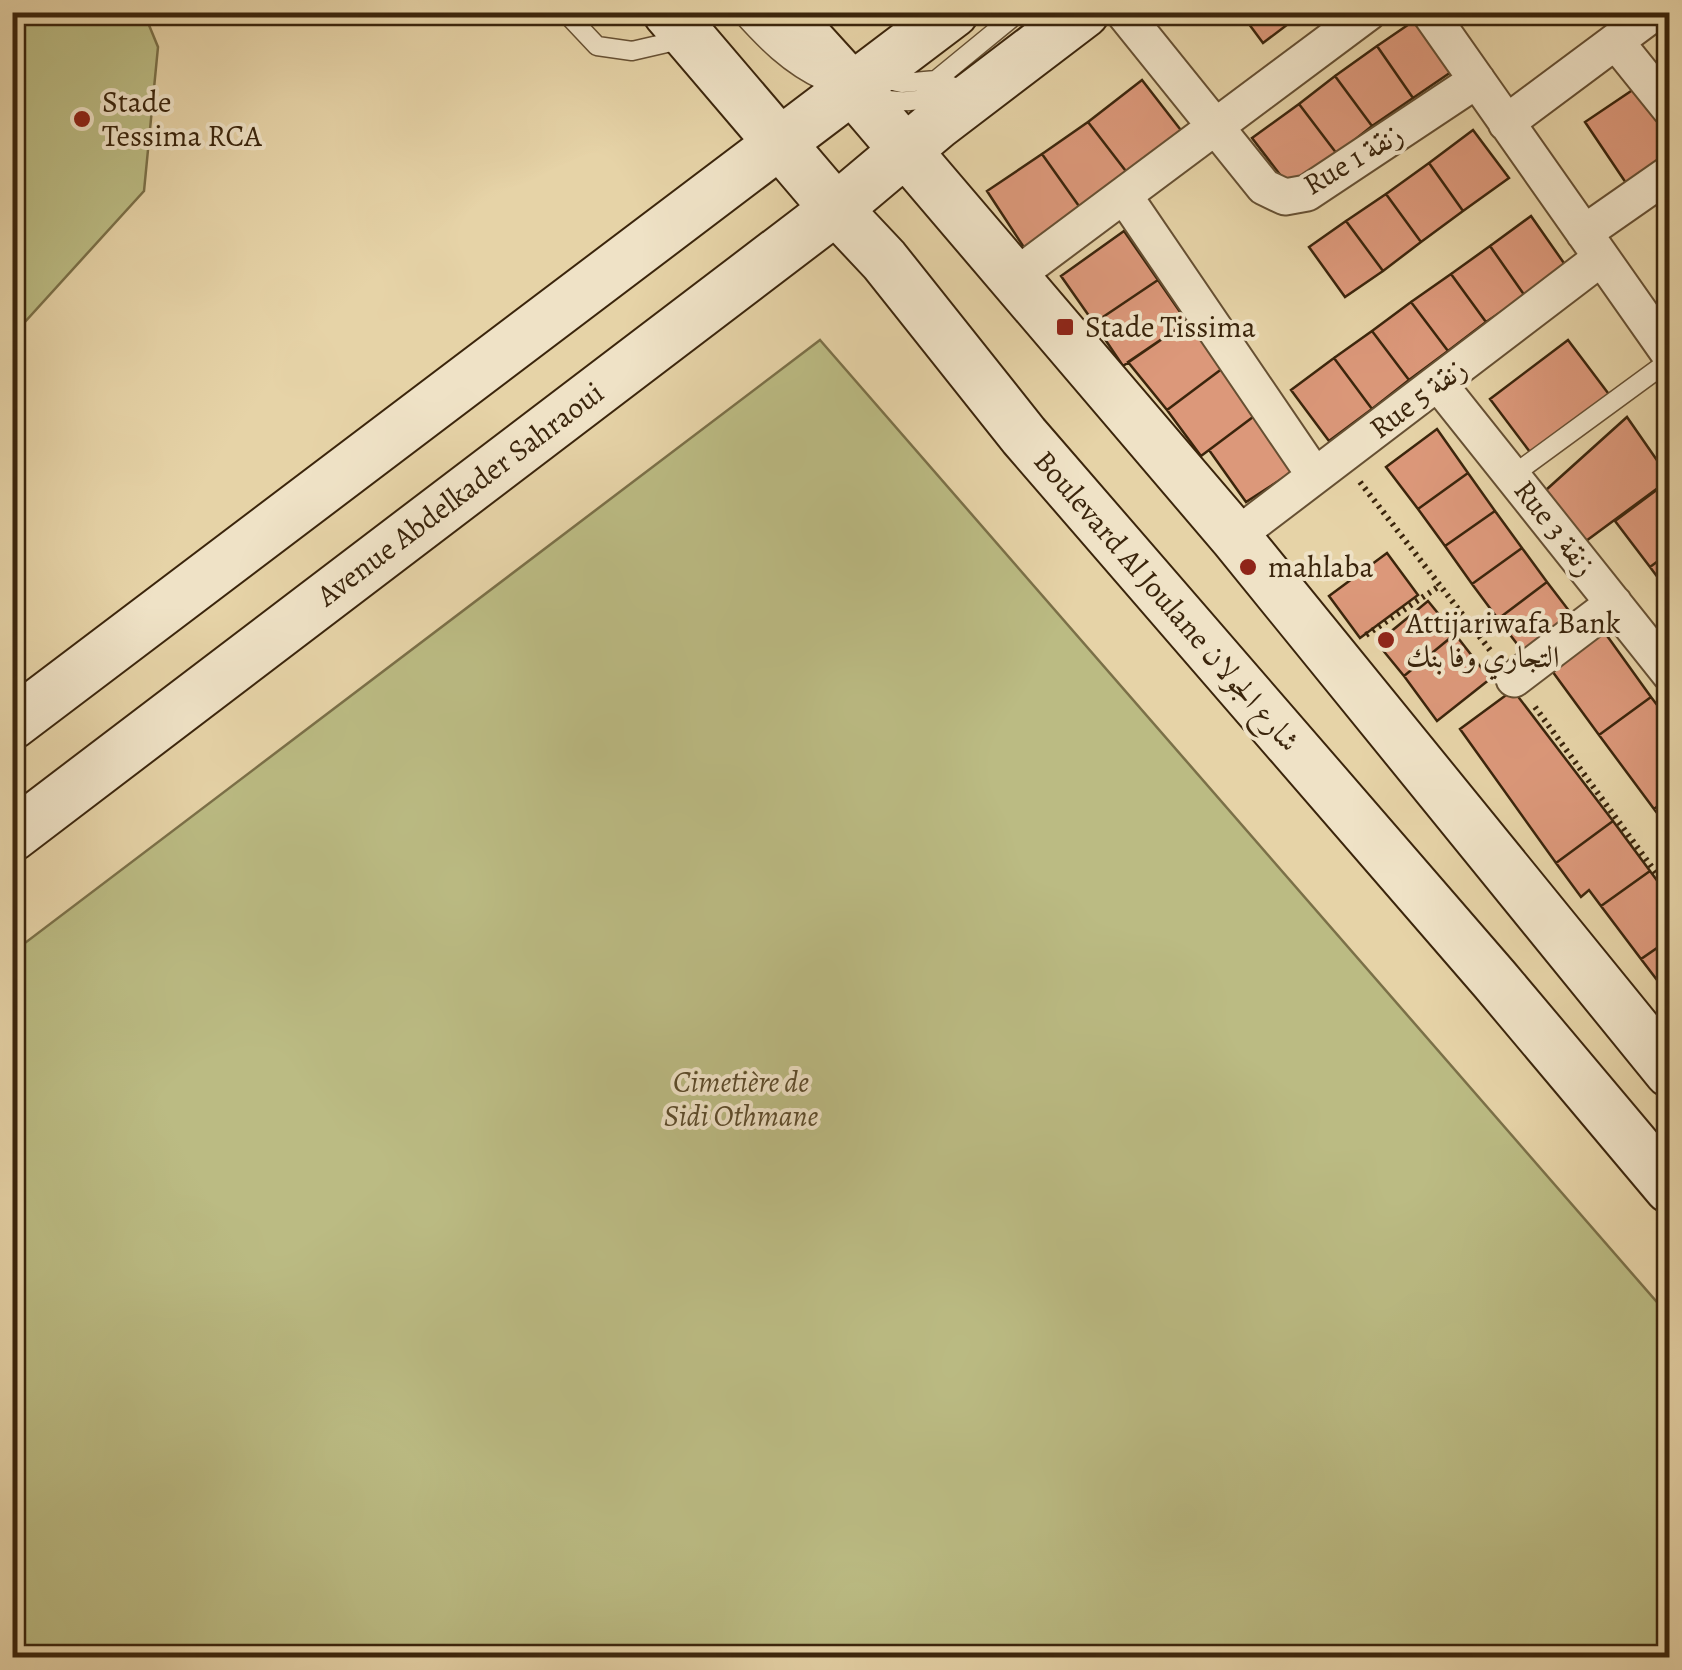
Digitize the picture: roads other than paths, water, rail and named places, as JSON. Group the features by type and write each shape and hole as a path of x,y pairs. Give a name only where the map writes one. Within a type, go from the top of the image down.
{"main road":[{"path":"784,12 847,74 905,150 1235,537 1663,1052"},
{"path":"12,724 780,146 847,74 953,12"},
{"name":"Avenue Abdelkader Sahraoui","path":"12,836 836,209 905,150 1084,12"},
{"name":"Boulevard Al Joulane شارع الجولان","path":"679,25 780,146 884,260 1024,436 1670,1188"}],"street":[{"name":"Rue 1 زنقة","path":"1123,12 1264,187 1285,196 1307,193 1476,80"},
{"path":"1014,277 1368,12"},
{"path":"1429,12 1670,358"},
{"path":"1506,123 1655,12"},
{"path":"1616,42 1670,109"},
{"name":"Rue 5 زنقة","path":"1235,537 1438,383 1670,172"},
{"path":"1125,197 1316,476"},
{"name":"Rue 3 زنقة","path":"1438,383 1670,674"},
{"path":"1514,679 1614,603"}],"lane":[{"path":"565,12 597,46 632,51 679,25"},
{"path":"740,12 768,43 803,72 834,85 847,74"},
{"path":"757,12 796,46 893,102 926,99 947,90 1025,18"},
{"path":"1513,475 1670,358"}],"place":[{"name":"Stade Tessima RCA","path":"82,119"},
{"name":"Stade Tissima","path":"1065,327"},
{"name":"mahlaba","path":"1248,567"},
{"name":"Attijariwafa Bank التجاري وفا بنك","path":"1386,640"}],"park label":[{"name":"Cimetière de Sidi Othmane","path":"741,1099"}]}
